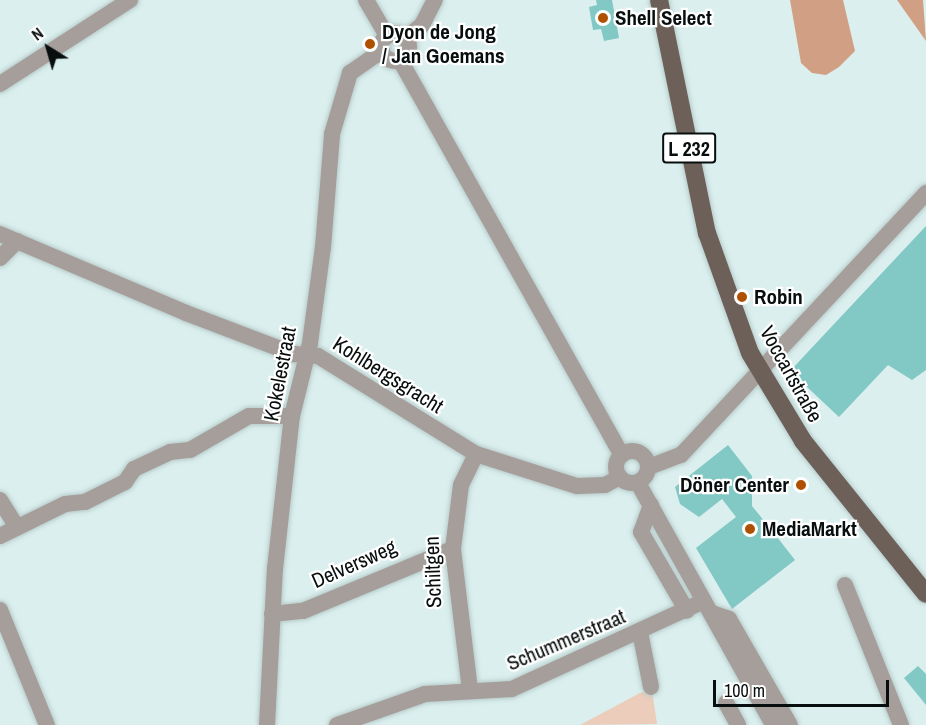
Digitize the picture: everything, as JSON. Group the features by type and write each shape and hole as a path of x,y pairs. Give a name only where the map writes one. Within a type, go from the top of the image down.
{"main road":[{"name":"Voccartstraße","path":"659,0 714,260 760,374 803,441 926,594"}],"street":[{"path":"0,84 129,0"},
{"path":"366,0 385,43 388,59 400,60 409,51 406,38"},
{"path":"385,43 406,38 422,25 435,0"},
{"name":"Kokelestraat","path":"267,725 272,614 292,416 323,247 332,134 350,73 385,43"},
{"path":"400,60 622,455"},
{"path":"638,483 648,467 681,455 760,374 926,193"},
{"name":"Kohlbergsgracht","path":"0,234 304,356 318,356 477,454 569,484 593,487 620,477"},
{"path":"0,258 17,241"},
{"path":"0,536 65,504 85,502 125,482 134,470 170,452 190,450 249,416 292,416"},
{"path":"622,455 640,453 648,467"},
{"name":"Schiltgen","path":"470,690 453,549 461,485 477,454"},
{"path":"622,455 616,466 620,477 638,483 773,725"},
{"path":"0,500 17,527"},
{"path":"651,505 641,532 687,611"},
{"name":"Delversweg","path":"272,614 303,611 453,549"},
{"path":"845,585 901,725"},
{"path":"708,607 729,619 790,725"},
{"name":"Schummerstraat","path":"337,725 405,699 470,690 512,689 687,611 708,607"},
{"path":"0,610 7,648 47,725"},
{"path":"640,632 651,687"},
{"path":"726,703 738,725"}],"shaded area":[{"path":"790,0 843,0 855,51 839,67 826,75 812,73 801,63"},
{"path":"897,0 923,0 926,41"},
{"path":"652,690 657,724 580,725 640,693"}],"building":[{"name":"Shell Select","path":"596,0 612,0 619,38 604,41 601,29 593,30 589,7 597,5"},
{"path":"926,226 926,370 912,380 888,365 839,417 790,371"},
{"name":"MediaMarkt","path":"728,445 752,476 752,506 769,527 775,522 784,532 777,537 795,560 732,609 696,548 736,517 722,499 699,517 680,504 675,487"},
{"path":"918,666 926,674 926,705 904,678"}],"place":[{"name":"Shell Select","path":"603,18"},
{"name":"Dyon de Jong / Jan Goemans","path":"370,44"},
{"name":"Robin","path":"742,297"},
{"name":"Döner Center","path":"801,485"},
{"name":"MediaMarkt","path":"750,529"}]}
